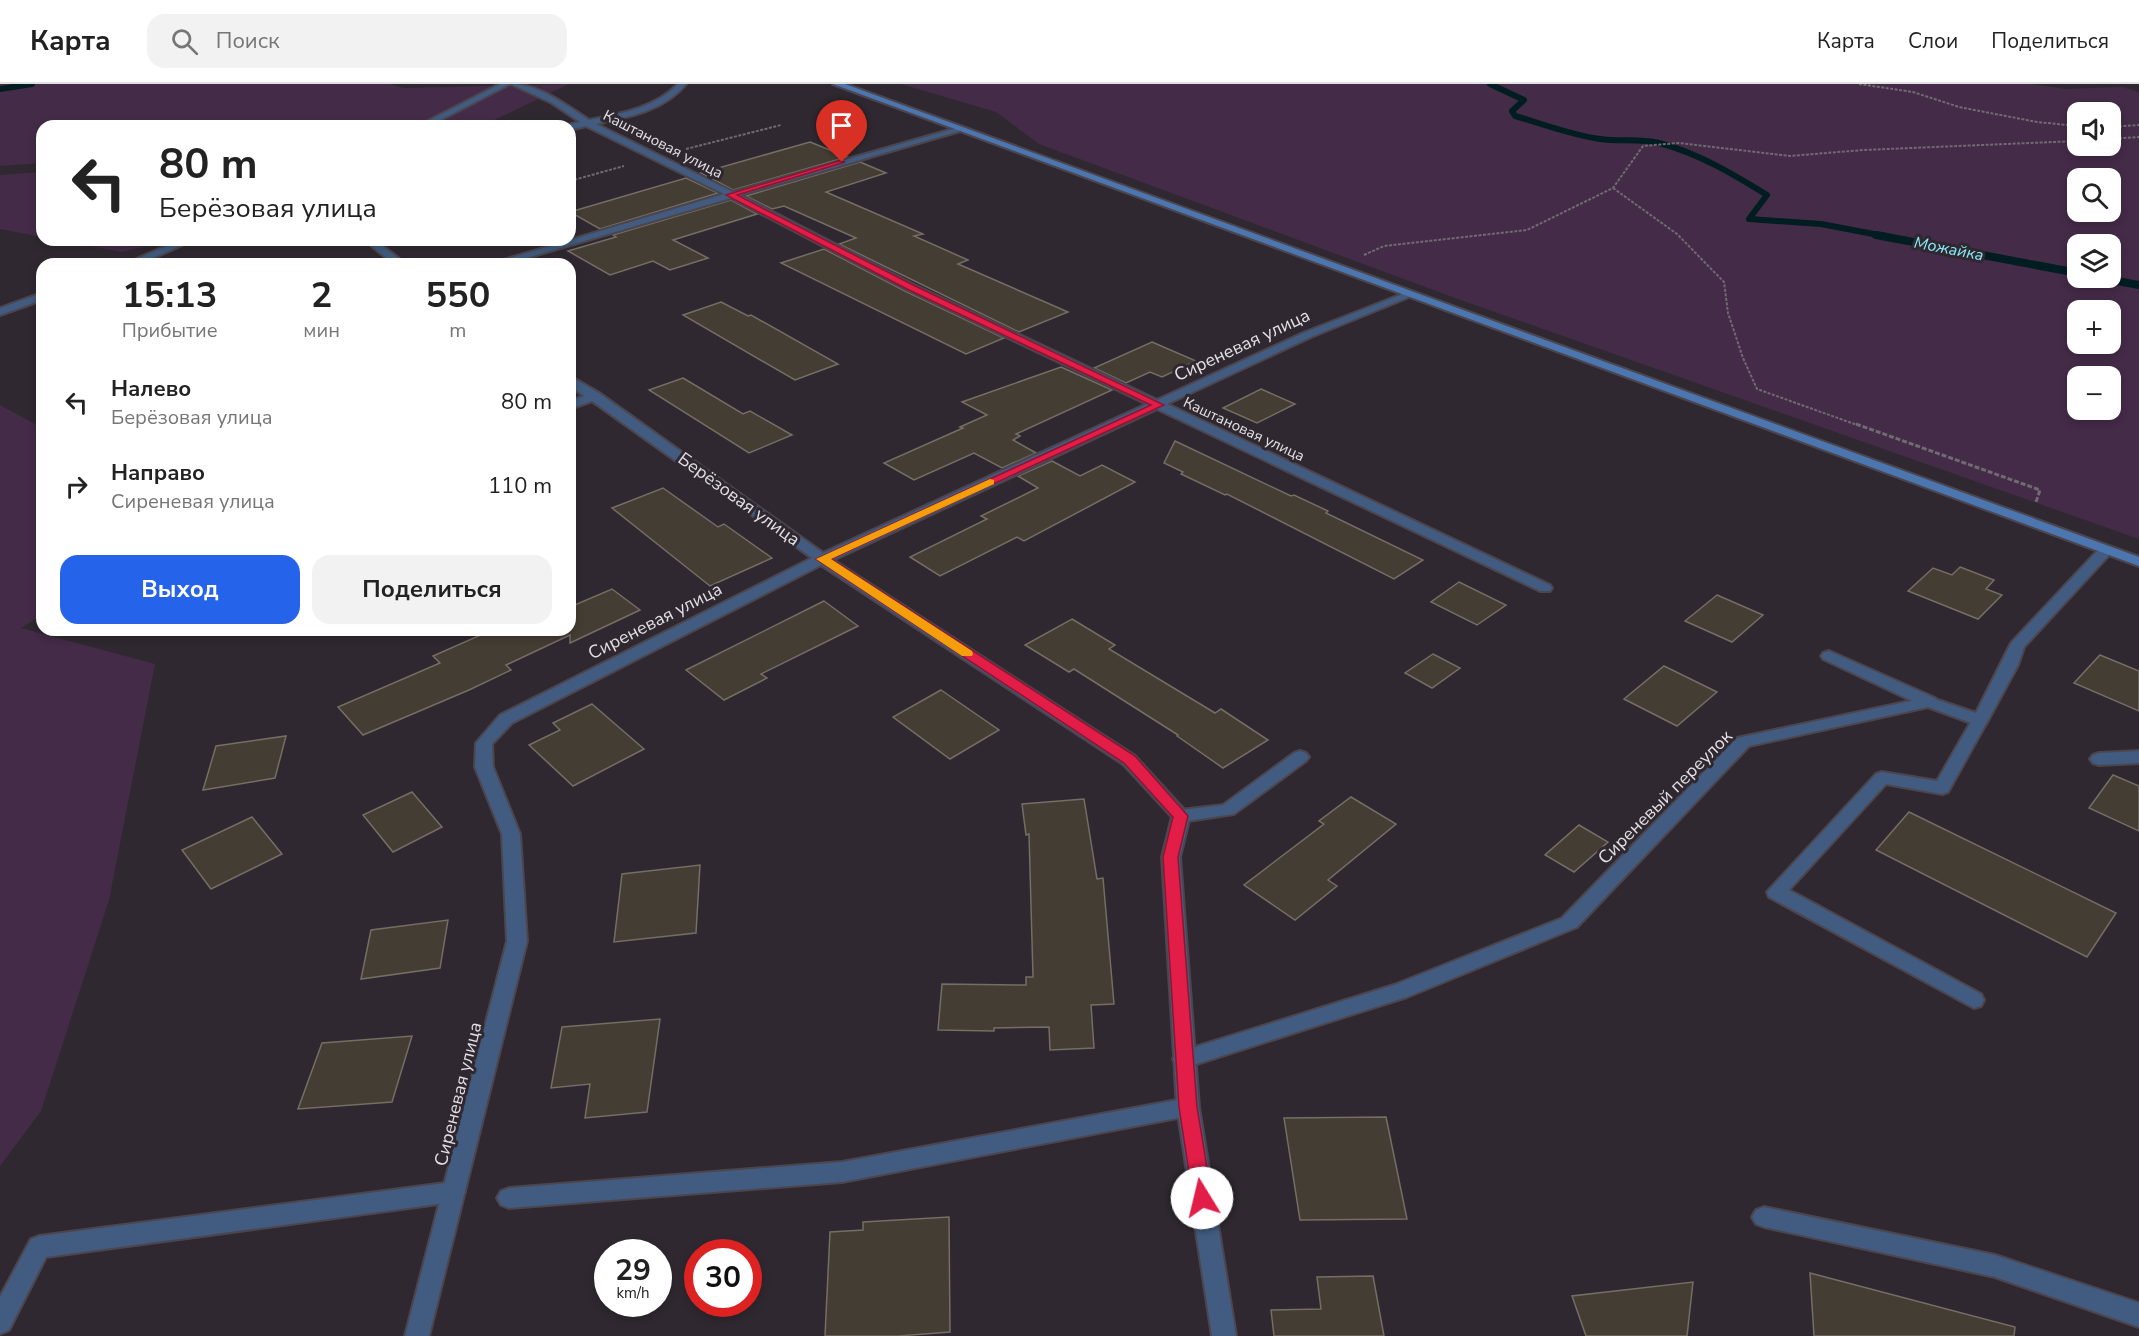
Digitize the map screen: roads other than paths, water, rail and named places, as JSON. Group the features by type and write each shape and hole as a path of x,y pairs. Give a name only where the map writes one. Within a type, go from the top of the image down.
{"main road":[{"path":"837,84 2139,562"}],"street":[{"path":"434,120 506,84"},
{"name":"Каштановая улица","path":"515,84 555,101 587,123 910,287 1545,588"},
{"path":"576,126 659,104 677,91 682,84"},
{"path":"576,240 957,129"},
{"path":"145,258 174,246"},
{"path":"377,246 392,258"},
{"path":"515,258 556,246"},
{"name":"Сиреневая улица","path":"417,1336 517,941 511,834 484,767 484,743 506,719 822,559 1307,335 1409,295"},
{"path":"2,309 36,298"},
{"name":"Берёзовая улица","path":"576,384 822,559 1130,760 1181,816"},
{"path":"576,403 595,396"},
{"path":"1974,1000 1776,891 1882,778 1942,788 2010,665 2017,646 2106,550"},
{"path":"1829,656 1929,702 1980,720"},
{"name":"Сиреневый переулок","path":"1184,1059 1400,991 1570,922 1743,742 1929,702"},
{"path":"1224,1336 1188,1107 1171,857 1181,816 1228,810 1300,757"},
{"path":"2099,759 2139,757"},
{"path":"509,1198 842,1172 1188,1107"},
{"path":"0,1322 39,1247 453,1192"},
{"path":"1764,1217 1995,1266 2139,1315"}],"waterway":[{"path":"0,89 32,84"},
{"path":"1490,84 1524,100 1512,111 1515,116 1589,137 1659,143 1688,152 1715,165 1767,195 1749,219 1821,224 1884,236"},
{"name":"Можайка","path":"1876,235 2067,271"},
{"name":"Можайка","path":"2121,282 2139,285"}]}
